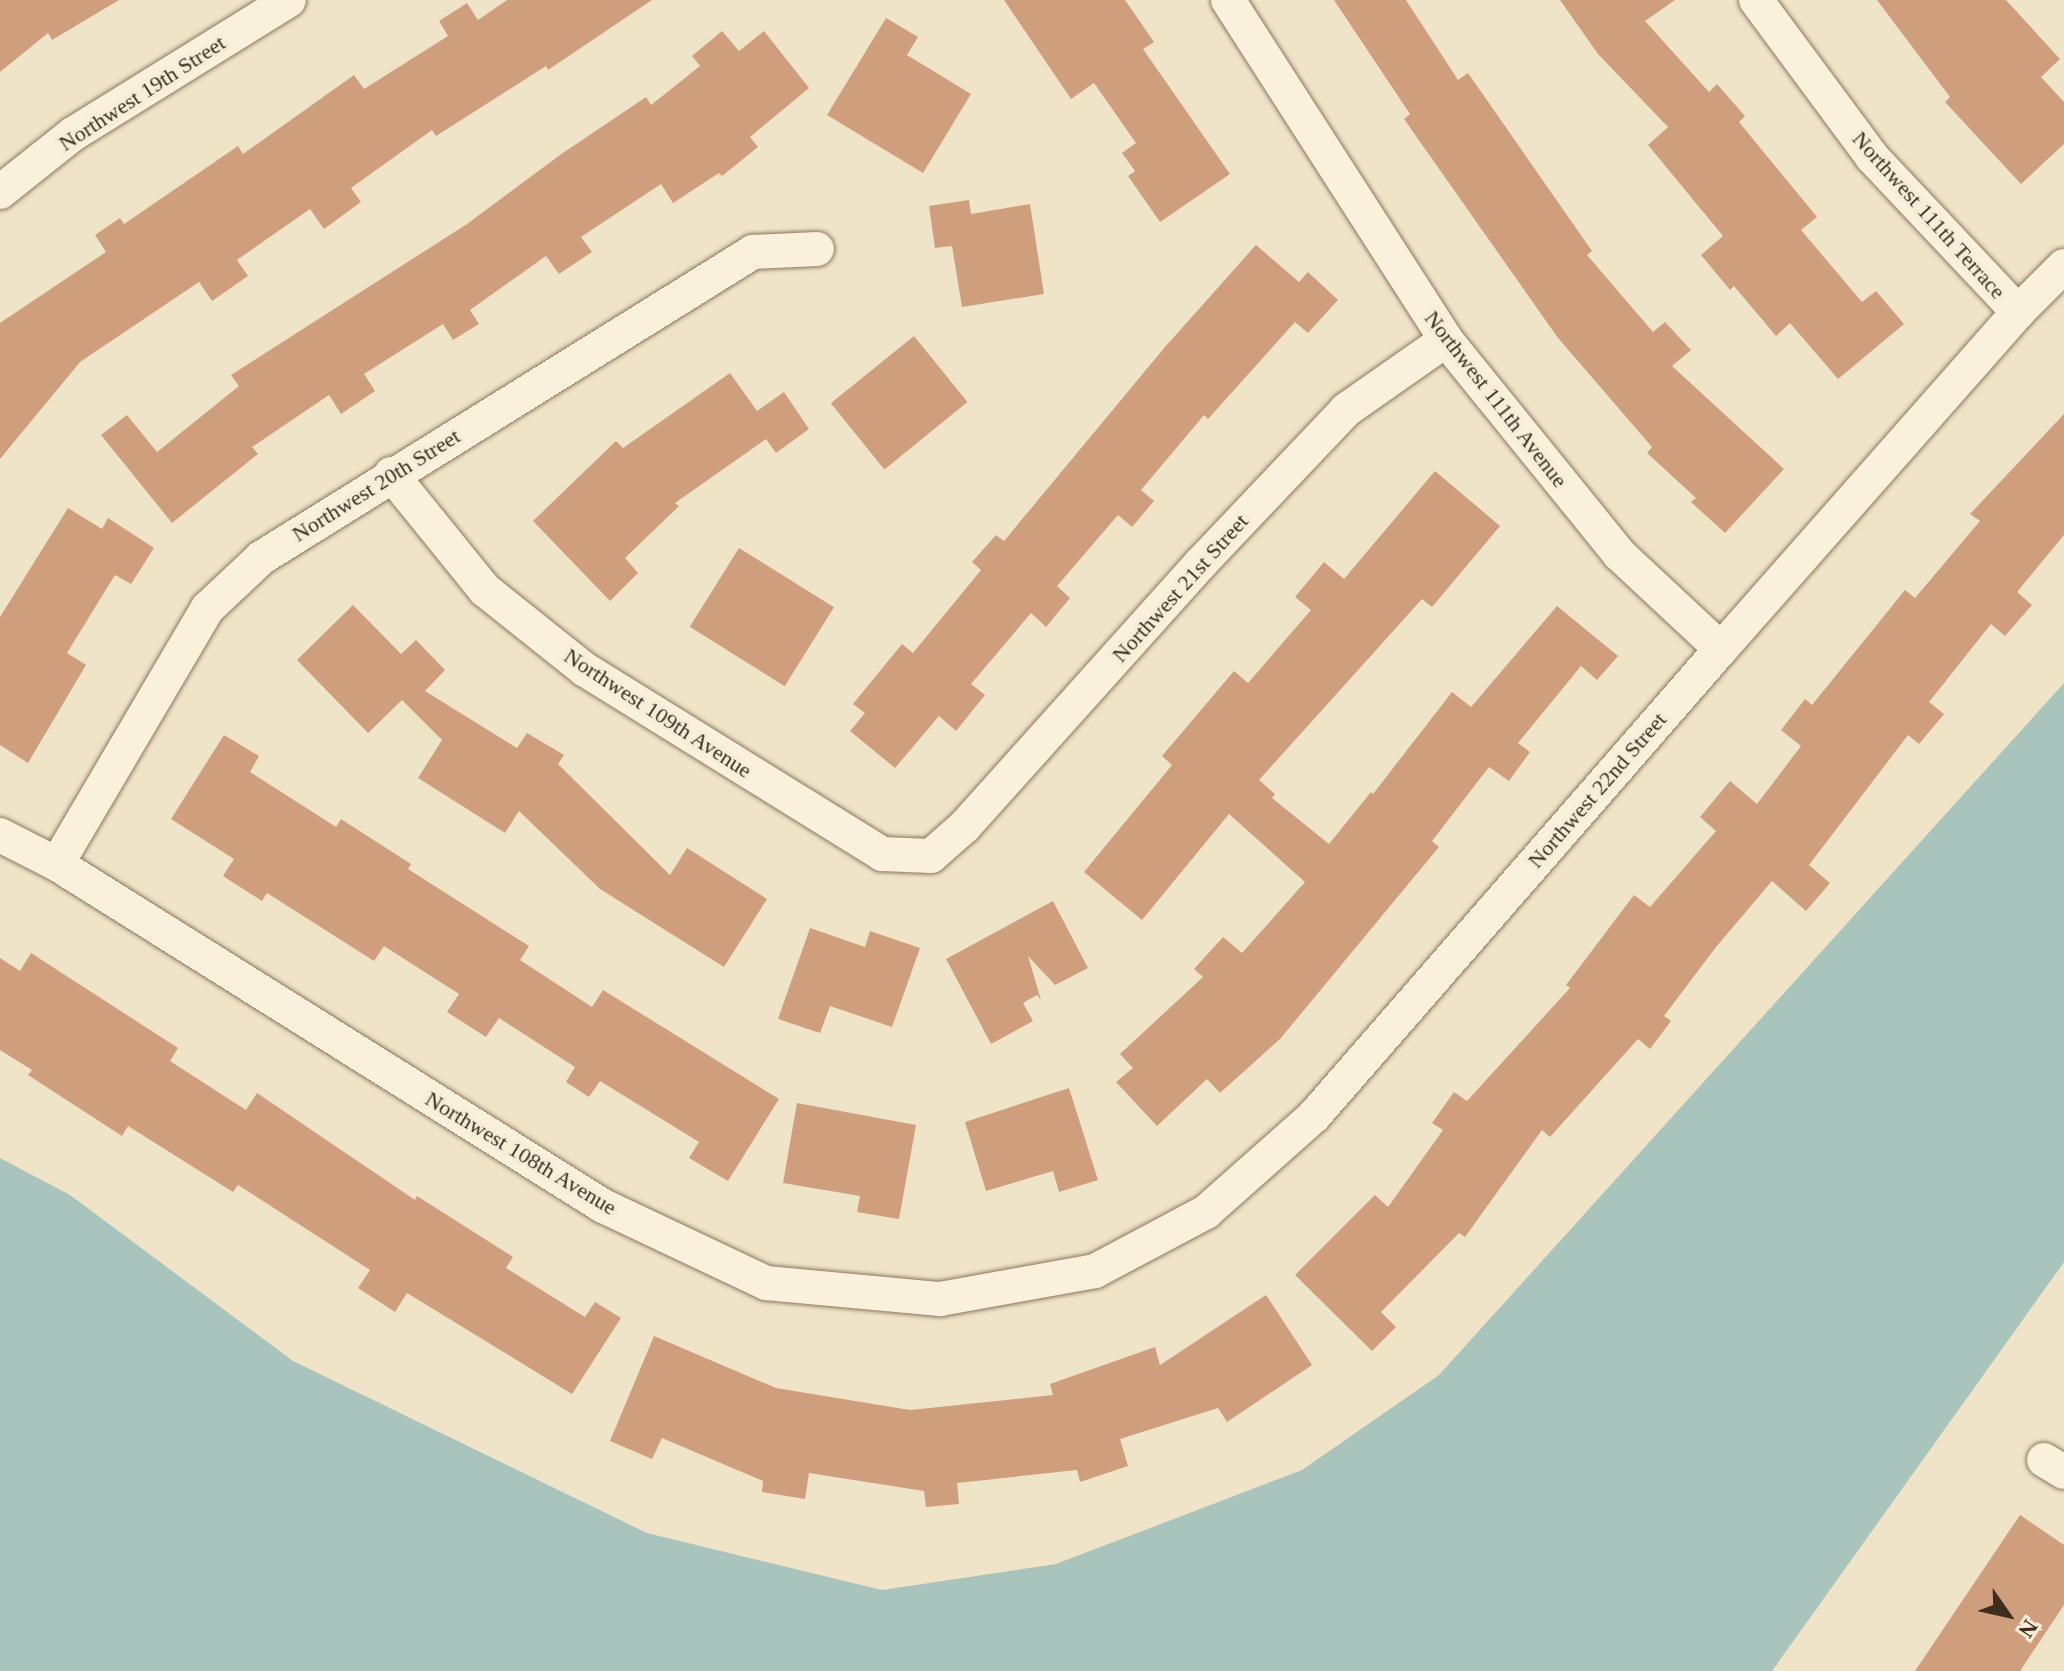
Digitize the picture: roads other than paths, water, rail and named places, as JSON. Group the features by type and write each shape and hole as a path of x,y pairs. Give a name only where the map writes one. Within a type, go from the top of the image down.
{"street":[{"name":"Northwest 19th Street","path":"0,192 73,134 289,0"},
{"name":"Northwest 111th Avenue","path":"1228,0 1446,340 1619,554 1721,649"},
{"name":"Northwest 111th Terrace","path":"1756,0 1872,157 2018,312"},
{"name":"Northwest 20th Street","path":"57,864 208,608 261,558 391,474 753,252 817,249"},
{"name":"Northwest 22nd Street","path":"1095,1271 1206,1212 1314,1116 2018,312 2064,266"},
{"name":"Northwest 21st Street","path":"931,856 965,826 1201,563 1346,410 1446,340"},
{"name":"Northwest 109th Avenue","path":"391,474 485,590 584,669 882,854 931,856"},
{"name":"Northwest 108th Avenue","path":"0,835 57,864 603,1206 766,1283 940,1299 1095,1271"}],"water":[{"path":"2064,683 2064,1262 1772,1671 0,1671 0,1158 70,1195 293,1361 647,1533 882,1590 1056,1564 1302,1470 1439,1375"}]}
